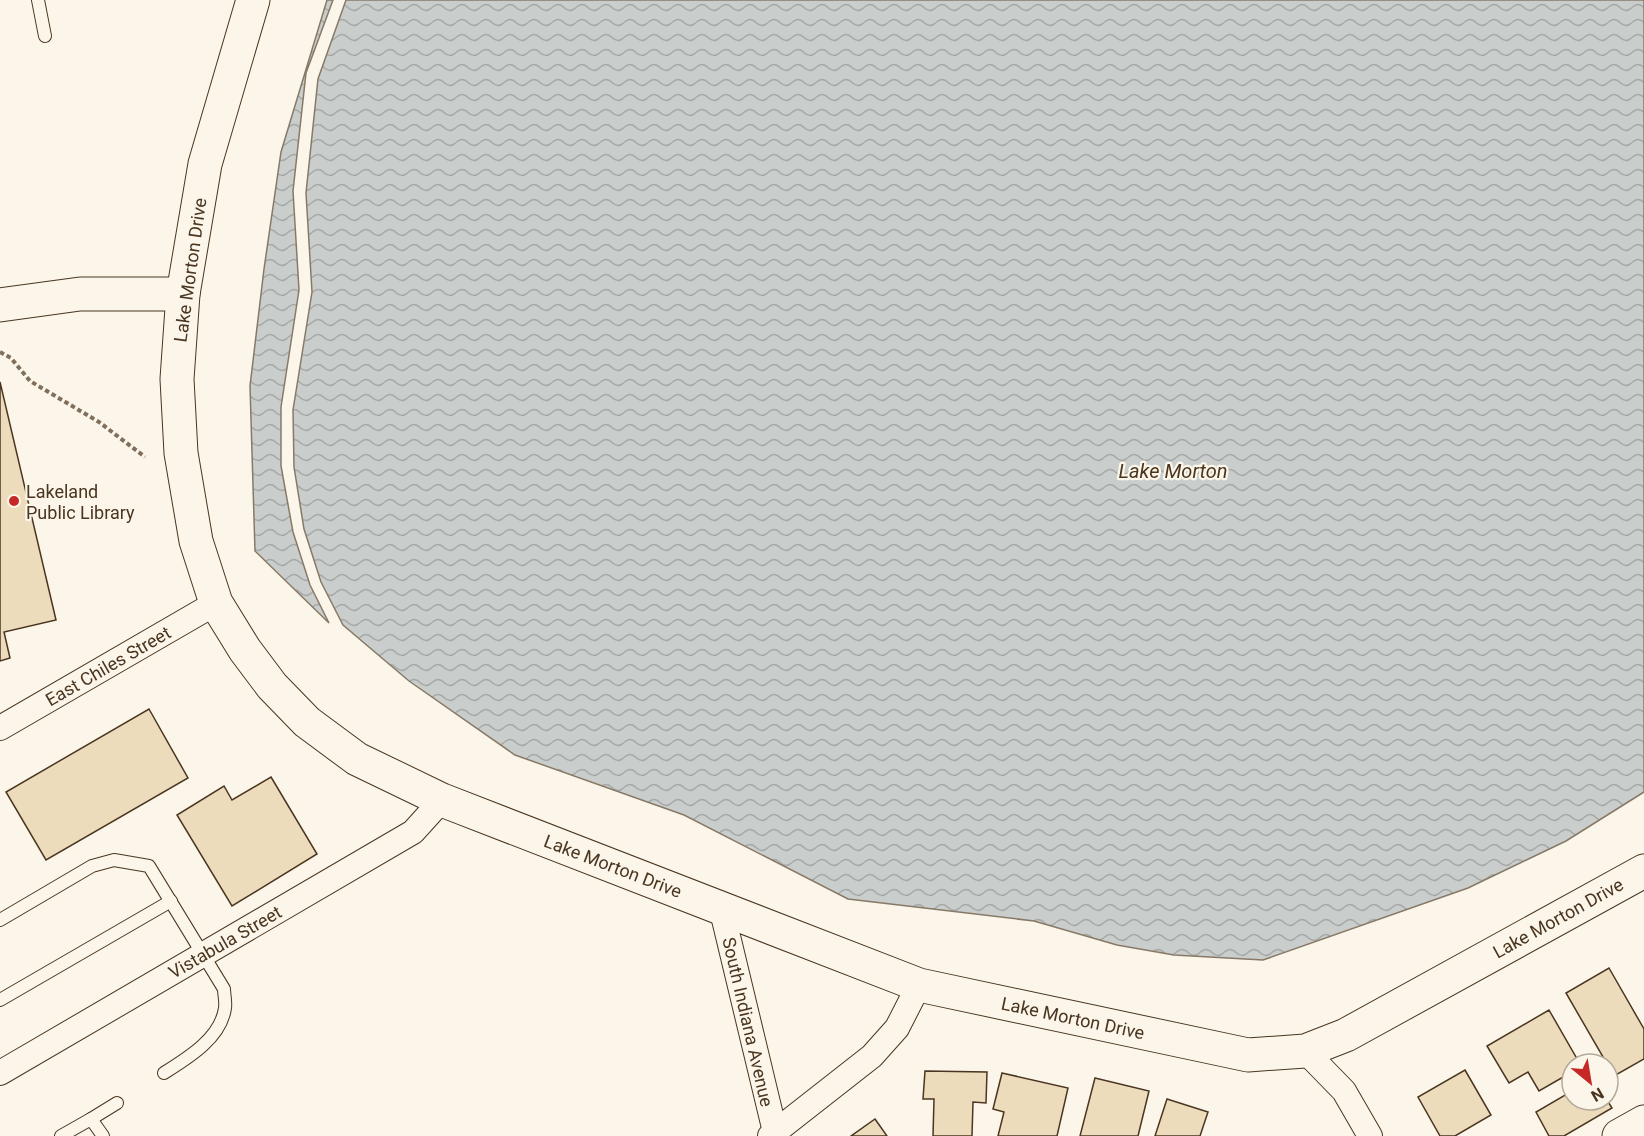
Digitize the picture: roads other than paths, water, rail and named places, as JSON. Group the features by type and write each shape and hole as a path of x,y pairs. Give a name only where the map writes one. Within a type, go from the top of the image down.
{"street":[{"name":"Lake Morton Drive","path":"253,0 205,164 183,294 177,379 181,453 196,541 216,603 245,650 273,686 308,722 357,759 442,800 919,985 1248,1055 1305,1051 1346,1035 1644,871"},
{"path":"0,305 80,294 183,294"},
{"name":"East Chiles Street","path":"0,728 216,603"},
{"name":"Vistabula Street","path":"0,1072 413,832 442,800"},
{"name":"South Indiana Avenue","path":"721,908 774,1135"},
{"path":"774,1135 872,1056 897,1028 919,985"},
{"path":"1305,1051 1344,1091 1370,1136"},
{"path":"1619,1136 1644,1122"}],"lane":[{"path":"38,0 45,36"},
{"path":"0,920 92,866 114,860 149,866 224,989 225,1008 216,1030 192,1056 164,1073"},
{"path":"0,1000 171,901"},
{"path":"61,1136 117,1103"},
{"path":"91,1119 103,1136"}],"water":[{"path":"327,0 333,0 306,73 293,191 299,290 281,407 281,466 293,532 310,585 329,623 255,551 250,386 281,152"},
{"name":"Lake Morton","path":"346,0 1644,0 1644,792 1566,841 1468,888 1263,960 1174,955 1117,945 1034,921 848,899 684,815 515,755 409,681 343,625 321,582 304,529 294,467 293,410 312,292 306,193 318,79"}],"place":[{"name":"Lakeland Public Library","path":"14,501"}]}
